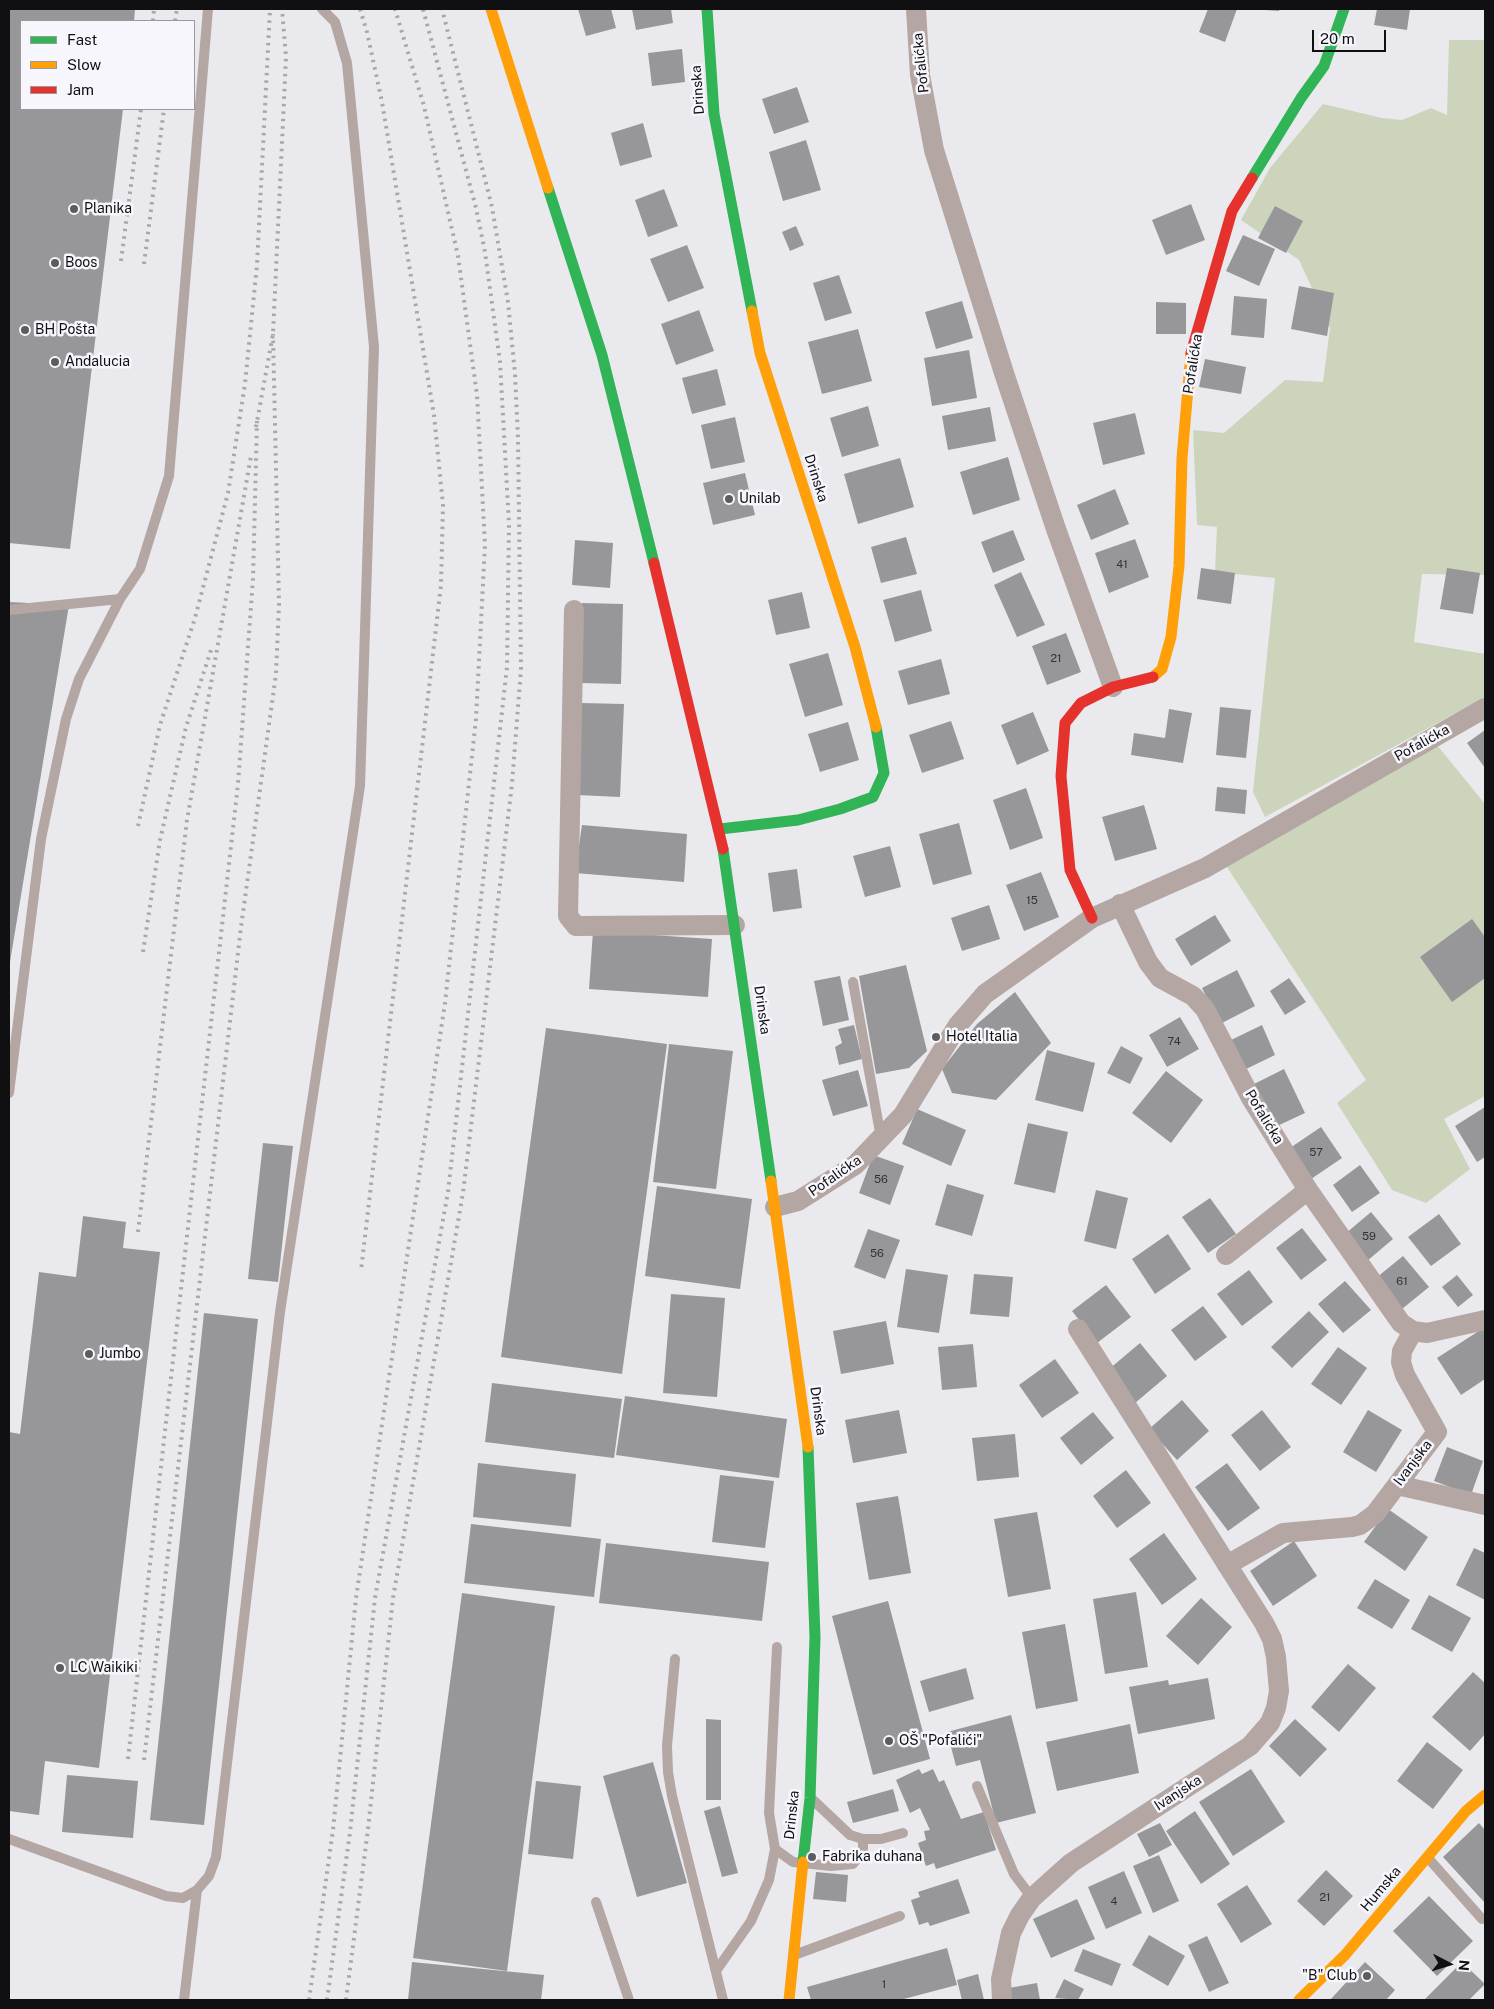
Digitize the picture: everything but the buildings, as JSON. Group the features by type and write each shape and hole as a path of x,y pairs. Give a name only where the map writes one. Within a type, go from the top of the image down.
{"street":[{"name":"Drinska","path":"492,9 602,355 720,829 735,924 810,1464 815,1637 810,1798 789,2000"},
{"name":"Drinska","path":"707,9 714,114 760,353 854,647 881,747 884,773 873,796 840,809 798,820 720,829"},
{"name":"Pofalićka","path":"916,9 920,74 934,150 1007,382 1056,529 1113,687"},
{"name":"Pofalićka","path":"1092,918 1070,870 1061,776 1065,723 1081,703 1113,687 1154,677 1162,669 1171,637 1179,566 1182,458 1192,347 1232,211 1301,98 1324,66 1344,9"},
{"path":"574,610 568,916 576,926 735,924"},
{"name":"Pofalićka","path":"774,1207 798,1201 855,1165 903,1115 958,1025 985,994 1092,918 1205,868 1485,708"},
{"name":"Pofalićka","path":"1120,904 1148,962 1160,978 1193,996 1206,1009 1251,1098 1308,1190 1401,1323 1413,1331"},
{"path":"1226,1255 1308,1190"},
{"path":"1413,1331 1427,1333 1485,1320"},
{"name":"Ivanjska","path":"1002,2000 1001,1979 1011,1933 1020,1915 1032,1898 1071,1863 1250,1746 1270,1723 1276,1708 1279,1691 1272,1639 1078,1329"},
{"name":"Ivanjska","path":"1227,1565 1283,1533 1360,1525 1375,1514 1437,1432 1405,1375 1401,1362 1402,1351 1413,1331"},
{"path":"1397,1485 1485,1505"},
{"name":"Humska","path":"1306,1999 1466,1811 1485,1795"}],"lane":[{"path":"9,1093 41,840 66,719 79,679 120,599 140,569 170,476 208,9"},
{"path":"9,1840 166,1896 183,1898 197,1890 209,1876 216,1856 280,1312 360,786 374,347 347,63 335,22 322,9"},
{"path":"9,610 120,599"},
{"path":"852,982 881,1138"},
{"path":"716,1971 750,1921 769,1880 775,1849 769,1813 777,1647"},
{"path":"675,1659 667,1746 668,1772 672,1796 723,2000"},
{"path":"977,1786 1014,1874 1032,1898"},
{"path":"810,1798 850,1835 863,1839 881,1839 903,1833"},
{"path":"775,1849 793,1862 837,1866 853,1864 863,1851 863,1839"},
{"path":"1427,1858 1482,1919"},
{"path":"184,2000 197,1890"},
{"path":"596,1902 629,2000"},
{"path":"793,1955 900,1916"}],"green space":[{"path":"1449,40 1485,40 1485,575 1422,574 1414,642 1485,654 1485,697 1265,817 1253,792 1275,578 1215,572 1217,527 1197,525 1193,430 1224,433 1285,380 1323,382 1330,328 1299,260 1241,220 1270,168 1323,104 1382,118 1402,120 1431,108 1447,115"},
{"path":"1437,745 1485,804 1485,1096 1444,1119 1470,1169 1426,1203 1392,1190 1337,1103 1366,1080 1225,864"}],"railway":[{"path":"153,20 154,9"},
{"path":"175,20 177,9"},
{"path":"138,826 160,725 195,618 228,493 245,384 257,265 270,9"},
{"path":"256,427 273,334 286,57 282,9"},
{"path":"360,9 367,32 382,102 434,415 443,505 441,585 361,1271"},
{"path":"309,2000 333,1830 356,1598 445,1003 476,719 485,545 477,395 458,256 424,106 395,9"},
{"path":"327,2000 350,1832 375,1598 448,1192 507,667 509,524 500,362 485,252 476,208 423,9"},
{"path":"346,2000 368,1829 393,1598 463,1193 512,784 521,669 518,438 515,374 508,302 492,207 442,9"},
{"path":"121,261 141,110"},
{"path":"144,264 164,110"},
{"path":"144,1760 241,927 276,674 279,604 273,334"},
{"path":"128,1759 238,784 253,579 257,421"},
{"path":"138,1232 187,820 251,456"},
{"path":"143,952 160,840 186,727 211,650"}],"traffic: fast":[{"path":"707,9 714,114 752,311"},
{"path":"1252,178 1301,98 1324,66 1344,9"},
{"path":"548,188 602,355 654,563"},
{"path":"720,829 798,820 840,809 873,797 884,773 876,727"},
{"path":"723,849 771,1181"},
{"path":"803,1862 810,1798 815,1637 808,1447"}],"traffic: slow":[{"path":"491,9 548,188"},
{"path":"752,311 760,353 855,647 876,727"},
{"path":"1153,677 1162,669 1171,637 1179,566 1182,458 1191,353"},
{"path":"771,1181 808,1447"},
{"path":"1299,2000 1345,1955 1466,1811 1485,1795"},
{"path":"789,2000 803,1862"}],"traffic: jam":[{"path":"1191,353 1232,211 1252,178"},
{"path":"654,563 723,849"},
{"path":"1092,918 1070,870 1061,776 1065,723 1081,703 1113,687 1153,677"}],"place":[{"name":"Planika","path":"74,209"},
{"name":"Boos","path":"55,263"},
{"name":"BH Pošta","path":"25,330"},
{"name":"Andalucia","path":"55,362"},
{"name":"Unilab","path":"729,499"},
{"name":"Hotel Italia","path":"936,1037"},
{"name":"Jumbo","path":"89,1354"},
{"name":"LC Waikiki","path":"60,1668"},
{"name":"OŠ \"Pofalići\"","path":"889,1741"},
{"name":"Fabrika duhana","path":"812,1857"},
{"name":"\"B\" Club","path":"1367,1976"}]}
